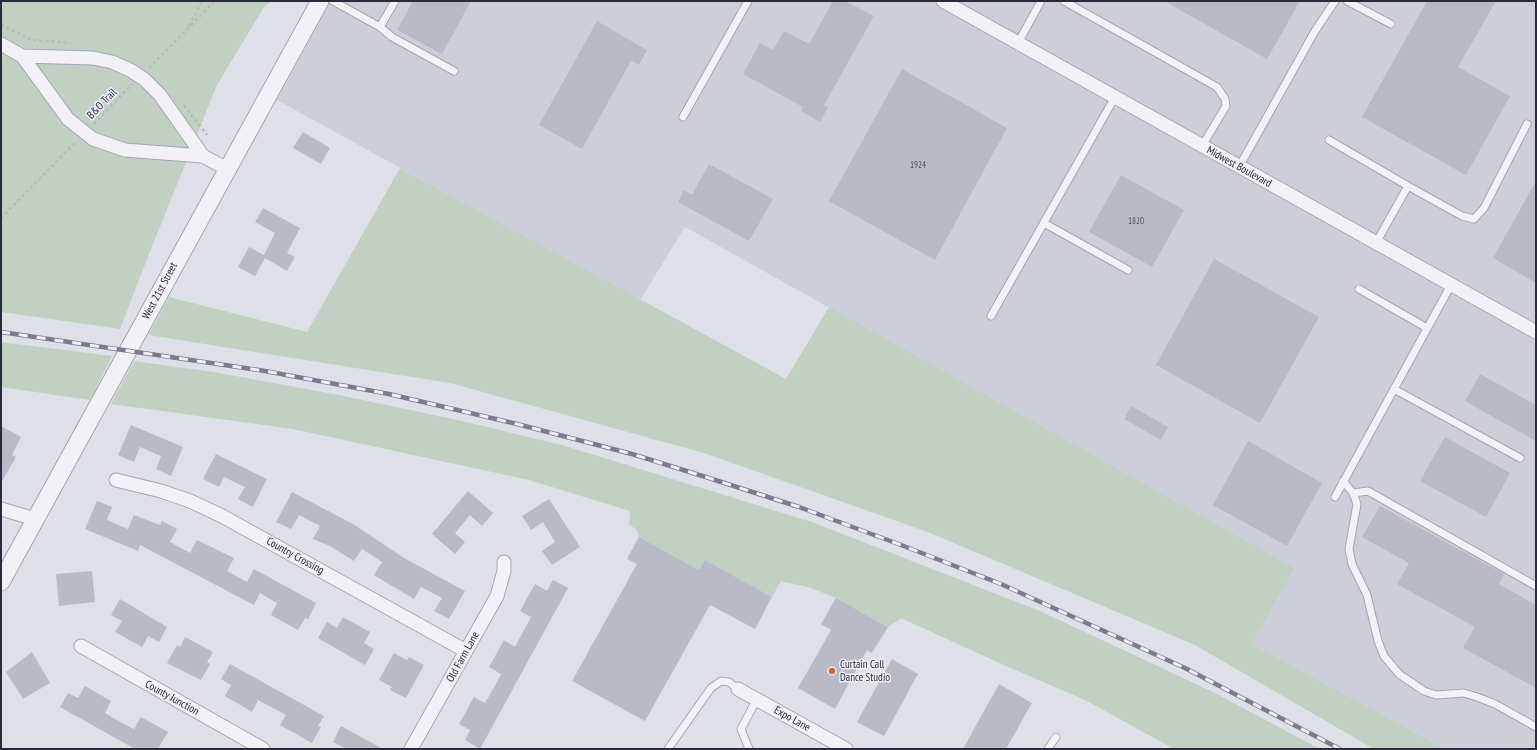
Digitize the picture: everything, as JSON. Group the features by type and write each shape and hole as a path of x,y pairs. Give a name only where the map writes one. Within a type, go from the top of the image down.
{"street":[{"name":"West 21st Street","path":"1,582 226,169 320,1"},
{"name":"Midwest Boulevard","path":"943,1 1536,332"},
{"path":"1,44 22,56 61,111 84,134 105,144 125,150 203,156 226,169"},
{"path":"22,56 99,59 122,66 140,77 160,95 203,156"},
{"name":"Country Crossing","path":"116,480 167,493 222,516 466,651"},
{"path":"1,509 35,519"},
{"name":"Old Farm Lane","path":"411,749 497,596 504,571 504,562"},
{"name":"County Junction","path":"81,646 263,749"},
{"name":"Expo Lane","path":"738,689 839,747"}],"lane":[{"path":"333,1 380,27 392,37 454,72"},
{"path":"380,27 395,1"},
{"path":"683,117 748,1"},
{"path":"1018,43 1041,1"},
{"path":"1064,1 1217,87 1225,99 1226,106 1202,146"},
{"path":"1239,167 1315,31 1335,1"},
{"path":"1347,1 1392,24"},
{"path":"991,316 1115,97"},
{"path":"1328,140 1462,216 1474,219 1484,208 1527,124"},
{"path":"1376,244 1408,186"},
{"path":"1044,223 1128,270"},
{"path":"1335,497 1451,285"},
{"path":"1359,289 1427,328"},
{"path":"1394,389 1520,458"},
{"path":"1343,481 1353,493 1357,504 1349,549 1352,564 1367,595 1378,641 1384,656 1399,674 1424,691 1436,695 1464,694 1477,697 1495,704 1536,728"},
{"path":"1353,493 1368,491 1536,586"},
{"path":"668,749 710,688 721,681 729,682 738,689"},
{"path":"749,749 741,729 757,699"},
{"path":"1048,749 1056,737"}],"path":[{"path":"188,28 202,1"},
{"name":"B&O Trail","path":"1,218 215,1"}],"shaded area":[{"path":"331,1 1536,1 1536,749 1446,749 1252,644 1295,568 685,227 640,300 277,100"}],"green space":[{"path":"1,1 272,1 264,7 217,85 120,329 1,312"},
{"path":"400,168 786,379 829,307 1295,568 1252,644 1446,749 1374,749 1195,645 928,532 704,453 450,383 148,335 169,297 307,332"},
{"path":"1,342 112,356 90,400 1,387"},
{"path":"134,361 214,372 344,396 462,421 562,445 812,522 1040,611 1211,691 1320,749 1174,749 1085,700 901,618 888,627 836,598 811,588 781,581 772,597 705,560 699,570 639,537 636,529 629,525 630,511 529,480 293,429 111,404"}],"building":[{"path":"413,1 471,1 442,54 397,30"},
{"path":"833,1 845,1 874,16 824,105 828,107 820,122 801,111 803,107 743,74 760,43 773,50 784,31 809,44"},
{"path":"1164,1 1300,1 1267,59"},
{"path":"1427,1 1496,1 1458,67 1510,96 1466,175 1362,117"},
{"path":"597,21 647,50 639,65 631,61 582,149 539,125"},
{"path":"902,69 1007,128 935,260 829,201"},
{"path":"303,132 330,148 321,164 293,148"},
{"path":"709,164 773,199 749,241 678,202 684,190 692,195"},
{"path":"1121,175 1184,210 1152,267 1089,232"},
{"path":"1536,181 1536,283 1493,258"},
{"path":"263,208 300,228 287,253 295,257 287,271 265,258 255,276 238,267 249,247 264,255 275,233 255,222"},
{"path":"1214,259 1319,317 1260,423 1156,365"},
{"path":"1480,374 1536,405 1536,441 1465,401"},
{"path":"1131,406 1168,427 1161,440 1124,419"},
{"path":"131,425 183,447 171,476 156,469 161,456 140,447 134,462 118,455"},
{"path":"1,426 21,437 12,455 16,457 1,483"},
{"path":"1445,437 1510,473 1486,517 1420,481"},
{"path":"1248,441 1322,483 1287,546 1213,505"},
{"path":"216,454 267,479 253,507 238,499 245,487 224,477 219,487 203,479"},
{"path":"468,491 493,513 482,526 470,515 455,533 465,542 455,554 432,534"},
{"path":"292,492 353,524 404,558 465,591 449,619 434,611 442,598 421,587 414,599 374,575 382,562 362,549 354,561 328,545 313,539 320,526 299,515 291,529 276,522"},
{"path":"549,499 580,547 552,565 542,551 555,542 543,522 531,530 522,516"},
{"path":"97,501 112,507 107,520 128,529 134,515 160,525 162,521 177,529 170,542 190,553 197,540 234,558 227,571 247,582 254,569 316,603 308,619 305,618 298,630 271,615 277,603 260,593 254,605 140,545 138,551 85,529"},
{"path":"1380,506 1504,574 1499,584 1536,605 1536,688 1463,648 1475,627 1397,584 1409,563 1362,537"},
{"path":"639,537 699,570 705,560 772,597 755,629 710,605 645,721 572,681 637,564 627,559"},
{"path":"92,571 95,602 59,606 56,574"},
{"path":"553,580 568,588 480,749 465,740 470,730 459,724 474,697 485,703 496,684 501,674 489,667 504,640 515,647 531,617 520,611 535,584 547,591"},
{"name":"Curtain Call Dance Studio","path":"836,598 888,627 872,653 867,650 835,709 798,688 831,630 821,624"},
{"path":"120,599 167,627 159,642 148,636 142,647 115,632 122,621 111,615"},
{"path":"343,617 370,632 364,643 374,649 365,665 318,638 327,622 337,628"},
{"path":"185,637 213,652 207,662 210,664 201,680 167,663 177,645 180,647"},
{"path":"32,652 50,683 23,699 6,672"},
{"path":"394,653 407,660 409,657 424,665 406,698 390,690 392,687 379,680"},
{"path":"892,659 918,674 884,736 857,722"},
{"path":"230,664 324,716 318,726 321,727 312,743 280,725 286,715 258,700 252,712 225,696 231,685 221,679"},
{"path":"999,684 1032,703 1006,749 963,749"},
{"path":"85,686 111,701 105,713 124,724 134,729 141,717 168,732 158,749 135,749 60,707 68,693 78,698"},
{"path":"341,726 383,749 346,749 333,742"}],"railway":[{"path":"1,332 265,371 389,394 517,424 632,454 799,507 1001,584 1185,668 1340,749"}],"place":[{"name":"Curtain Call Dance Studio","path":"832,671"}]}
